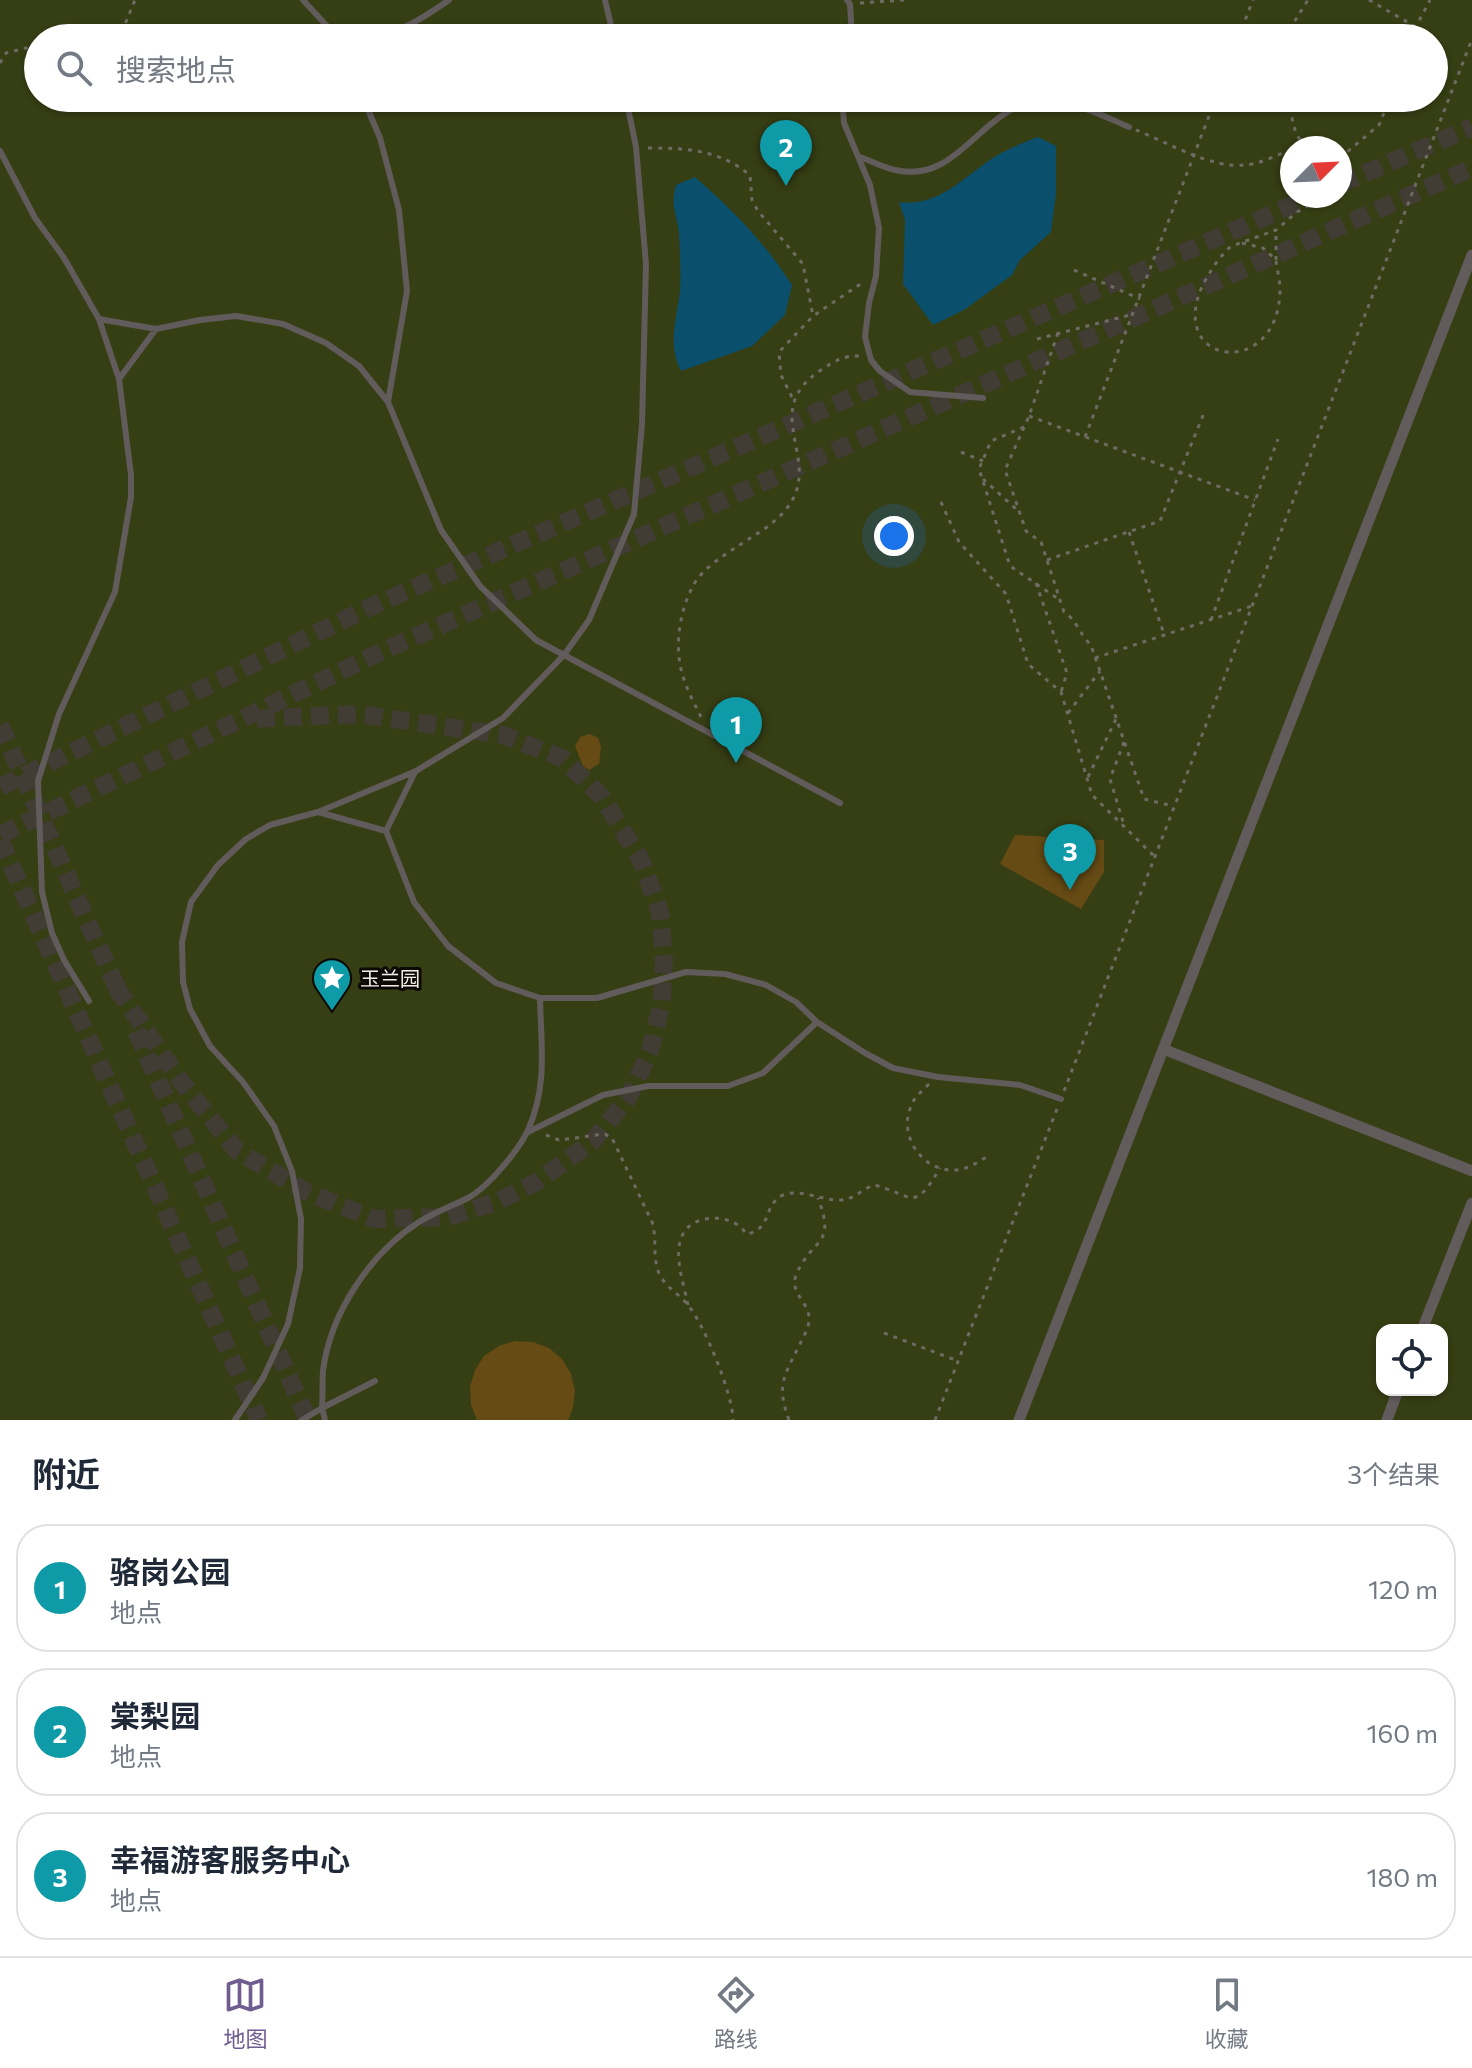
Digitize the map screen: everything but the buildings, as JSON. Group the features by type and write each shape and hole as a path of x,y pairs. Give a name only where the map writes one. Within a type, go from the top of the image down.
{"street":[{"path":"1019,1420 1472,255"},
{"path":"1163,1049 1472,1171"},
{"path":"1424,1324 1472,1203"},
{"path":"1387,1420 1396,1396"}],"lane":[{"path":"303,0 325,24"},
{"path":"413,24 449,0"},
{"path":"605,0 611,24"},
{"path":"848,2 850,24"},
{"path":"369,112 380,138 399,210 407,291 388,402"},
{"path":"235,1420 263,1378 288,1324 300,1268 301,1219 292,1171 274,1126 243,1082 210,1046 190,1009 183,982 182,942 191,902 218,865 246,839 270,825 318,812 416,771 503,718 564,655 589,620 634,514 642,424 646,264 636,147 629,112"},
{"path":"843,112 851,143 860,157 870,185 879,228 876,276 865,337 871,360 880,371 910,392 983,398"},
{"path":"860,157 894,170 930,170 950,161 1004,112"},
{"path":"1090,112 1129,127"},
{"path":"0,151 35,218 64,258 99,319 119,379 131,475 131,497 115,592 59,714 38,781 42,892 52,933 89,1001"},
{"path":"99,319 156,329 236,316 283,324 326,343 359,366 388,402 441,530 480,586 536,640 840,803"},
{"path":"119,379 156,329"},
{"path":"416,771 386,831 414,902 448,946 496,983 540,998 597,998 686,972 725,974 766,985 796,1002 817,1022 893,1068 938,1077 1020,1085 1061,1099"},
{"path":"318,812 386,831"},
{"path":"325,1420 322,1408 323,1370 334,1329 351,1293 379,1257 405,1232 437,1212 472,1196 503,1166 528,1132 540,1090 544,1049 540,998"},
{"path":"528,1132 603,1095 648,1086 728,1086 763,1073 817,1022"},
{"path":"302,1420 375,1381"}],"path":[{"path":"125,24 135,0"},
{"path":"848,2 904,0"},
{"path":"1244,24 1253,0"},
{"path":"1293,24 1308,0"},
{"path":"1369,0 1411,24"},
{"path":"1418,24 1430,0"},
{"path":"1448,102 1472,39"},
{"path":"0,63 6,53 24,48"},
{"path":"1085,437 1210,112"},
{"path":"1289,112 1299,136"},
{"path":"1352,148 1379,125 1384,112"},
{"path":"935,1420 1255,605 1444,112"},
{"path":"1129,127 1194,154 1234,166 1262,161 1280,153"},
{"path":"636,147 702,150 734,163 750,175 752,200 758,211 803,264 813,316"},
{"path":"1276,230 1279,295 1274,316 1261,342 1234,354 1214,349 1200,335 1196,323 1198,297 1217,261 1229,248 1276,230 1304,208"},
{"path":"1242,243 1263,248 1276,260"},
{"path":"1074,270 1140,299"},
{"path":"709,735 681,671 681,617 695,583 709,568 774,523 793,498 799,473 793,441 793,398 781,375 779,352 813,316 876,276"},
{"path":"1037,339 1134,314"},
{"path":"1058,333 1029,416 1005,470 1026,531 1041,542 1064,612 1072,617 1079,634 1091,645 1144,799 1174,806"},
{"path":"793,398 802,384 844,357 856,355 871,360"},
{"path":"1047,560 1160,521 1204,413"},
{"path":"1029,416 1255,500"},
{"path":"1024,427 991,441 979,469 1010,566 1059,599"},
{"path":"1211,620 1278,439"},
{"path":"961,452 983,461"},
{"path":"982,478 1019,511"},
{"path":"941,502 959,542 1006,594 1028,664 1061,692"},
{"path":"1129,532 1164,635"},
{"path":"1036,583 1067,673 1061,692 1092,795 1154,856"},
{"path":"1095,658 1255,605"},
{"path":"1067,714 1100,671"},
{"path":"1087,779 1116,719"},
{"path":"1124,742 1110,779 1125,828"},
{"path":"938,1077 916,1096 908,1115 908,1129 918,1155 928,1163 952,1171 966,1169 990,1155"},
{"path":"537,1127 548,1137 559,1140 605,1134 612,1138 652,1222 656,1234 655,1264 660,1277 688,1305"},
{"path":"733,1420 725,1380 688,1305 678,1249 683,1232 703,1219 715,1218 732,1221 742,1227 746,1234 757,1232 764,1226 775,1202 784,1195 794,1193 848,1199 874,1185 905,1198 916,1197 926,1191 940,1168"},
{"path":"789,1420 781,1388 785,1368 807,1330 810,1317 795,1292 795,1278 823,1237 826,1221 818,1198"},
{"path":"884,1333 958,1361"}],"green space":[{"path":"0,0 1472,0 1472,1420 0,1420"}],"water":[{"path":"1038,137 1056,146 1056,194 1051,232 1020,260 1012,275 964,310 933,325 903,284 905,220 899,202 938,196 998,155"},
{"path":"695,177 748,228 792,285 785,315 752,346 681,371 674,341 680,277 674,199 676,185"}],"tunnel":[{"path":"1352,179 1472,127"},
{"path":"0,835 387,649 1472,168"},
{"path":"0,787 368,608 1285,208"},
{"path":"116,987 179,1079 237,1151 307,1192 374,1219 448,1217 496,1202 535,1183 593,1141 628,1098 650,1051 662,1002 664,956 660,912 641,860 602,797 562,758 503,735 359,714 249,719"},
{"path":"0,725 121,997"},
{"path":"0,840 259,1420"},
{"path":"136,1031 308,1420"}],"place":[{"name":"棠梨园","path":"786,186"},
{"name":"骆岗公园","path":"736,763"},
{"name":"幸福游客服务中心","path":"1070,890"},
{"name":"玉兰园","path":"332,1012"}]}
